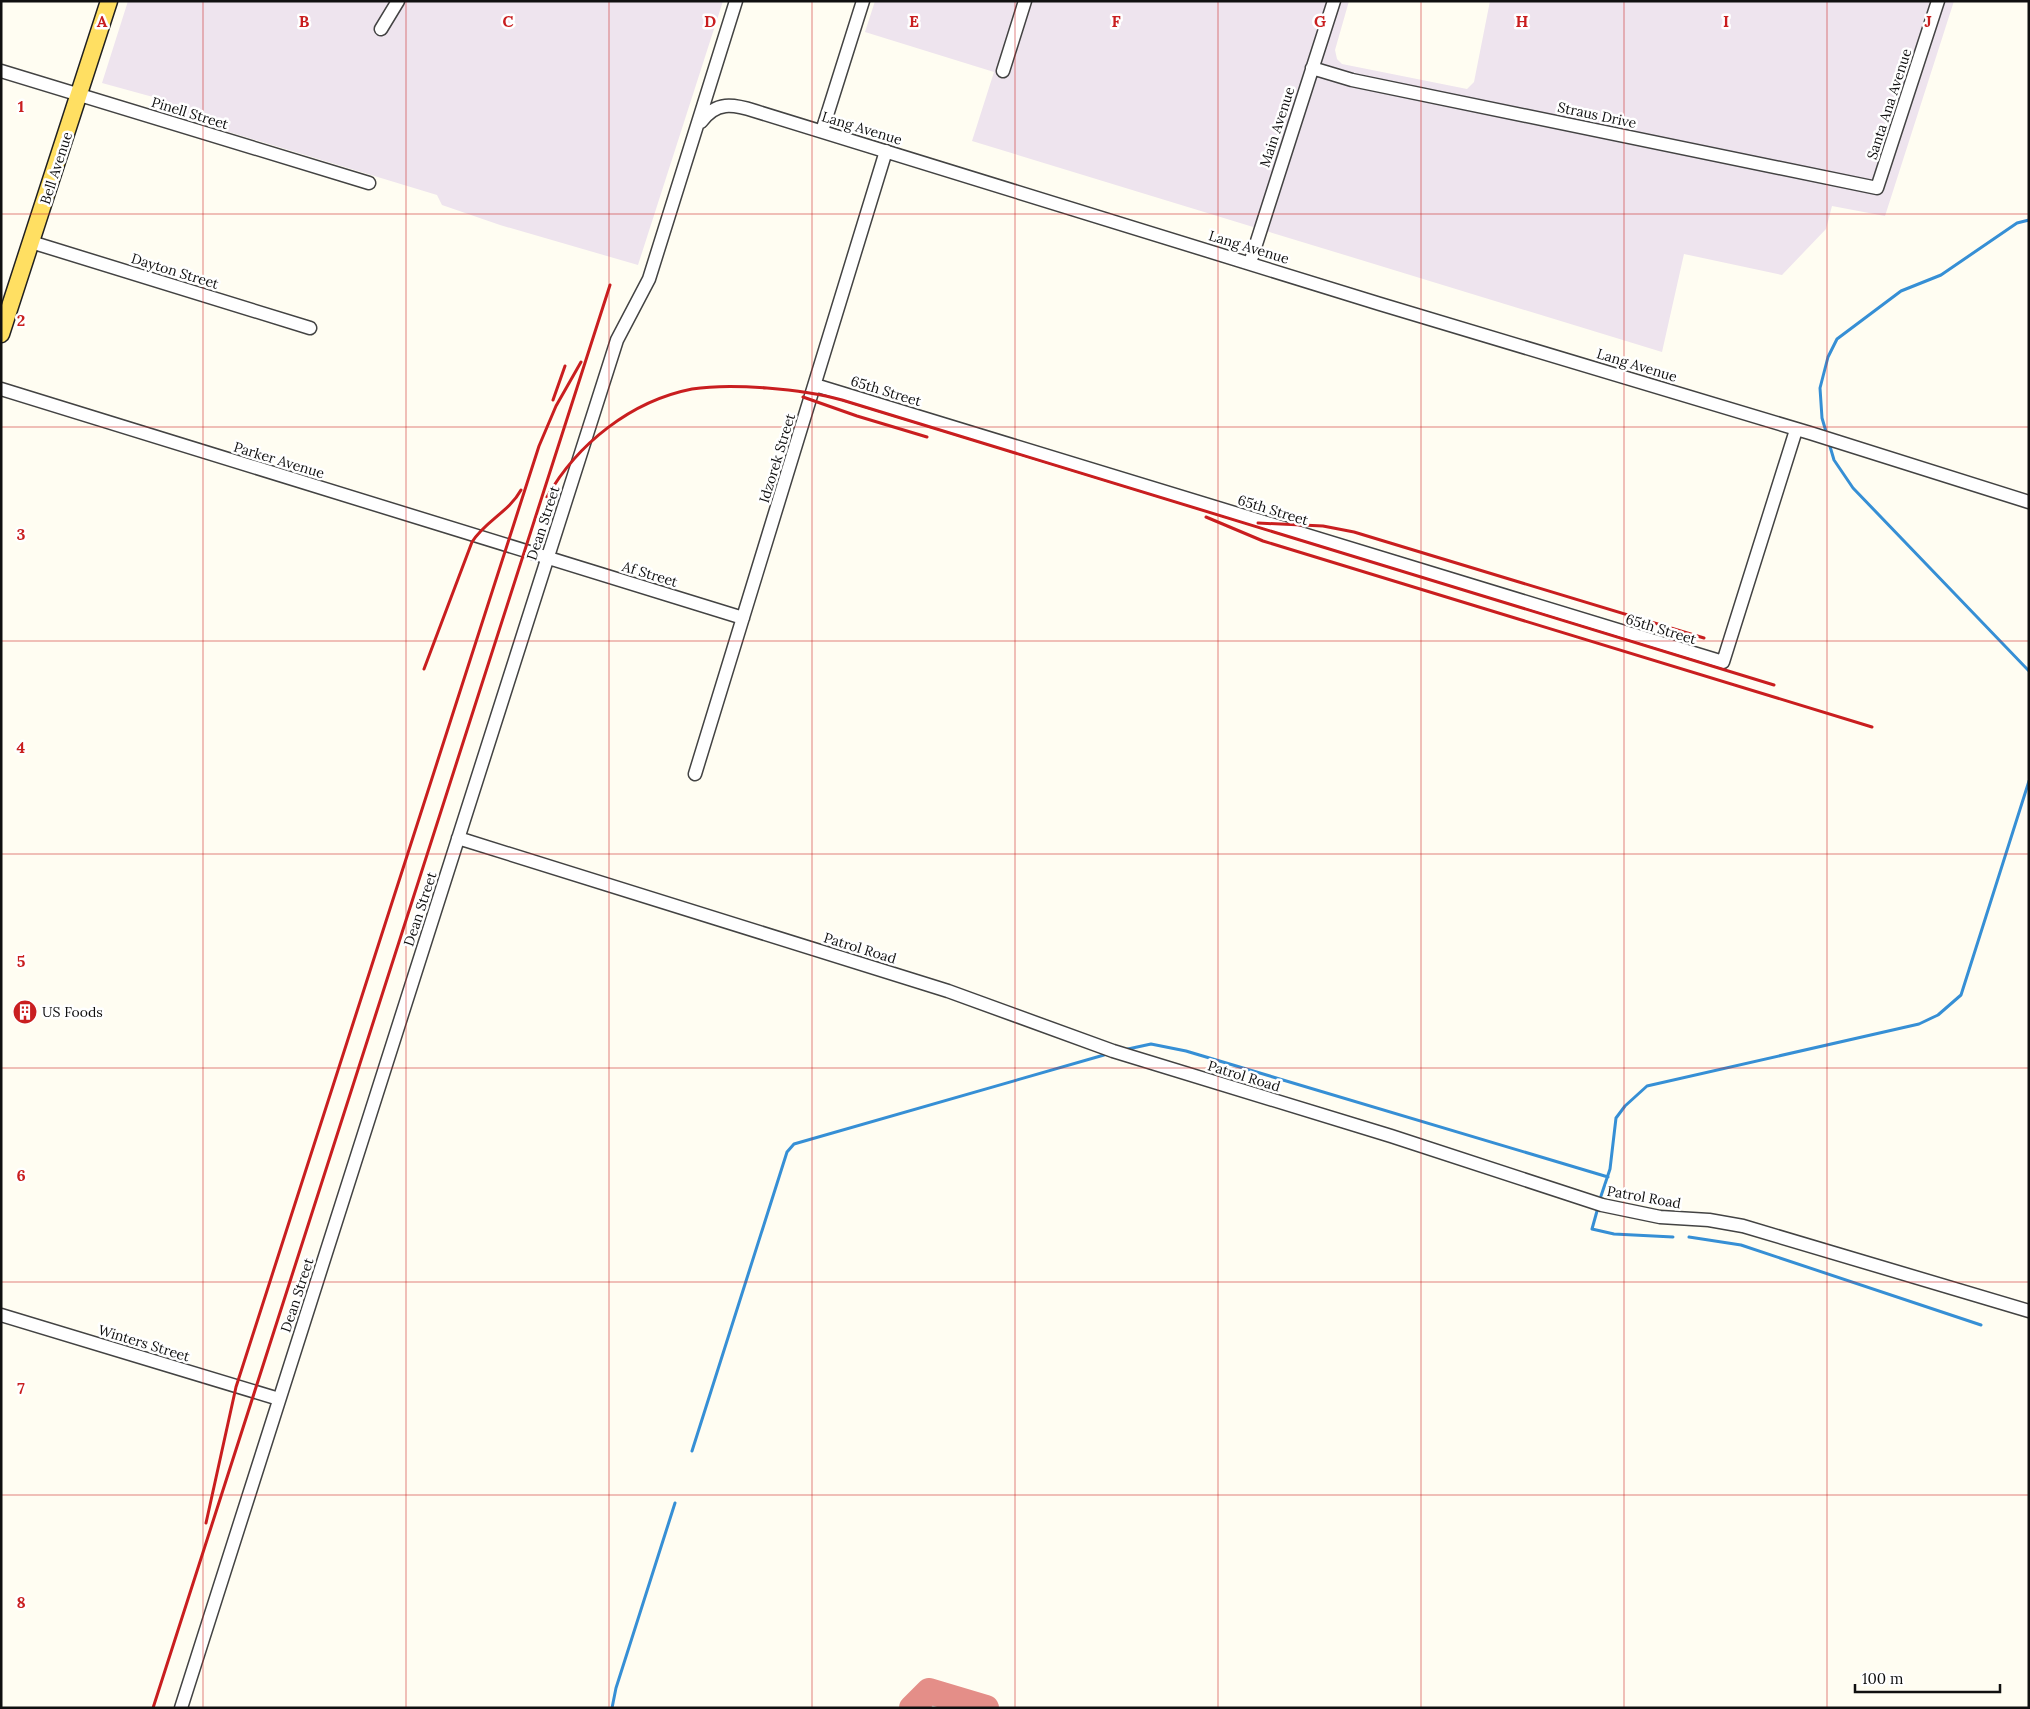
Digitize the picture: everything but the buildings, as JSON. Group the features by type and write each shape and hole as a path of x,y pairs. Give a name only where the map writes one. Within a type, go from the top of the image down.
{"main road":[{"name":"Bell Avenue","path":"1,334 110,1"}],"street":[{"path":"381,29 398,1"},
{"name":"Dean Street","path":"180,1708 617,340 649,279 736,1"},
{"path":"822,131 862,1"},
{"path":"1003,71 1025,1"},
{"name":"Main Avenue","path":"1250,263 1334,1"},
{"name":"Santa Ana Avenue","path":"1877,188 1938,1"},
{"name":"Straus Drive","path":"1312,68 1352,80 1877,188"},
{"name":"Pinell Street","path":"1,71 369,183"},
{"name":"Lang Avenue","path":"699,124 711,110 731,105 822,131 1810,433 2029,502"},
{"name":"Idzorek Street","path":"695,774 886,151"},
{"name":"Dayton Street","path":"31,242 310,328"},
{"name":"65th Street","path":"815,385 1723,662 1796,430"},
{"name":"Parker Avenue","path":"1,389 548,558"},
{"name":"Af Street","path":"548,558 743,618"},
{"name":"Patrol Road","path":"458,838 935,987 1113,1051 1391,1136 1602,1205 1660,1217 1709,1220 1743,1226 2029,1311"},
{"name":"Winters Street","path":"1,1315 279,1399"}],"shaded area":[{"path":"128,1 723,1 638,265 500,225 442,205 437,195 153,109 153,97 102,83"},
{"path":"875,1 1349,1 1335,50 1337,59 1342,64 1467,89 1474,82 1490,1 1954,1 1885,216 1832,206 1826,229 1782,275 1684,254 1662,352 972,141 994,72 865,32"}],"waterway":[{"path":"1827,435 1822,418 1820,388 1828,357 1837,339 1901,291 1941,275 2017,223 2029,220"},
{"path":"1829,443 1834,460 1853,488 2029,671"},
{"path":"1601,1196 1610,1169 1616,1118 1625,1106 1647,1086 1919,1024 1938,1015 1961,995 2029,781"},
{"path":"1128,1049 1151,1044 1186,1051 1608,1177"},
{"path":"692,1451 787,1152 794,1144 1104,1055"},
{"path":"1597,1211 1592,1229 1614,1234 1673,1237"},
{"path":"1689,1237 1741,1245 1981,1325"},
{"path":"612,1708 616,1688 675,1503"}],"taxiway":[{"path":"929,1691 986,1708"},
{"path":"912,1708 929,1691"}],"railway":[{"path":"153,1708 610,285"},
{"path":"206,1523 236,1387 539,446 556,406 581,362"},
{"path":"553,400 565,366"},
{"path":"547,497 574,459 590,443 627,414 648,403 692,389 711,387 730,386 805,392 842,400 1774,685"},
{"path":"803,397 857,416 927,437"},
{"path":"424,669 472,542 483,528 516,498 521,490"},
{"path":"1206,517 1263,541 1872,727"},
{"path":"1258,523 1323,526 1354,532 1704,638"}],"place":[{"name":"US Foods","path":"25,1012"}]}
